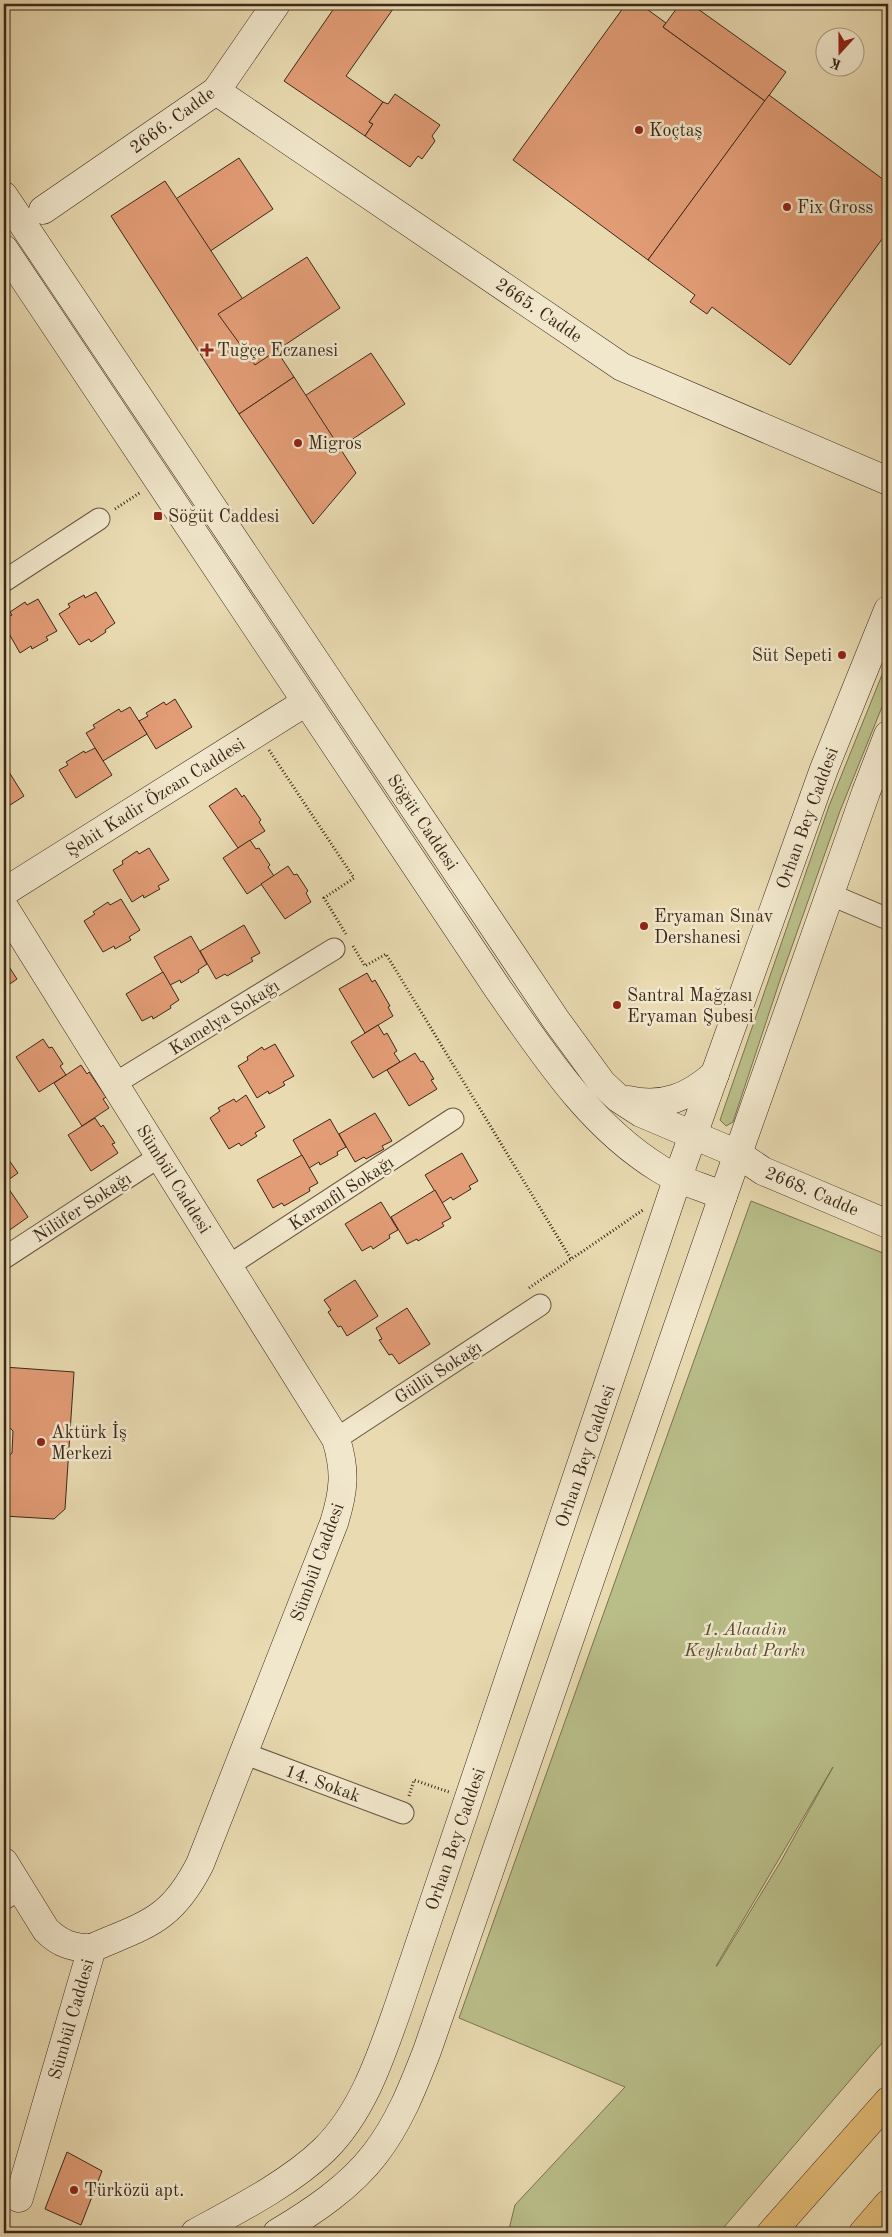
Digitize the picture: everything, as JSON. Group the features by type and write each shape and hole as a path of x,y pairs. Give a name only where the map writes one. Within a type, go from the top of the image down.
{"highway":[{"path":"771,2233 888,2101"},
{"path":"863,2233 888,2204"}],"main road":[{"name":"2666. Cadde","path":"43,210 216,91 276,4"},
{"name":"2665. Cadde","path":"216,91 622,367 888,480"},
{"path":"5,254 32,238 43,210 6,205"},
{"name":"Söğüt Caddesi","path":"6,205 32,238 586,1062 618,1098 641,1114 693,1136"},
{"name":"Söğüt Caddesi","path":"5,254 159,481 498,990 566,1084 591,1112 628,1146 662,1170 676,1183 723,1196"},
{"name":"Orhan Bey Caddesi","path":"195,2233 299,2172 324,2150 350,2117 374,2073 400,2005 676,1183 824,769 888,610"},
{"name":"Şehit Kadir Özcan Caddesi","path":"4,892 306,702"},
{"path":"277,2233 299,2220 352,2179 375,2154 394,2125 410,2095 829,894 888,735"},
{"name":"Sümbül Caddesi","path":"4,907 336,1439 342,1459 344,1480 341,1500 200,1864 179,1899 160,1918 92,1948 19,2198"},
{"path":"618,1098 643,1103 664,1103 683,1097 700,1087 715,1074"},
{"name":"2668. Cadde","path":"693,1136 738,1154 763,1170 888,1224"},
{"path":"4,1862 12,1894 55,1939 66,1945 92,1948"}],"street":[{"path":"4,581 100,519"},
{"path":"829,894 888,919"},
{"name":"Kamelya Sokağı","path":"114,1084 334,949"},
{"name":"Karanfil Sokağı","path":"228,1266 453,1119"},
{"name":"Nilüfer Sokağı","path":"4,1258 160,1156"},
{"name":"Güllü Sokağı","path":"336,1439 540,1305"},
{"name":"14. Sokak","path":"243,1754 403,1813"}],"path":[{"path":"100,519 159,481"},
{"path":"258,732 354,878 324,898 365,966 386,954 570,1260"},
{"path":"540,1305 528,1288 676,1183"},
{"path":"403,1813 414,1780 469,1799"}],"green space":[{"path":"888,660 888,692 840,811 780,980 733,1122 726,1126 720,1120 829,806"},
{"name":"1. Alaadin Keykubat Parkı","path":"751,1201 888,1255 888,2036 719,2233 508,2233 515,2205 625,2087 459,2018","holes":["833,1767 781,1861 717,1966 716,1966"]}],"building":[{"path":"337,4 385,4 393,9 346,76 383,102 369,122 373,124 365,136 284,81"},
{"name":"Koçtaş","path":"626,4 640,4 666,23 663,27 765,101 648,260 513,160"},
{"path":"680,4 691,4 786,72 765,101 663,27"},
{"path":"395,94 440,125 432,136 435,141 422,159 418,156 410,167 365,136 373,124 369,122 383,102 388,104"},
{"name":"Fix Gross","path":"769,95 888,183 888,231 790,365 712,307 707,314 690,302 695,295 648,260"},
{"path":"239,158 273,209 188,266 151,215"},
{"path":"165,181 294,377 239,414 111,216"},
{"path":"307,257 340,308 255,365 218,314"},
{"path":"371,353 405,404 320,461 283,410"},
{"name":"Migros","path":"294,377 356,473 313,524 239,414"},
{"path":"96,592 115,623 91,642 89,639 79,645 59,614 70,607 68,604 84,595 85,598"},
{"path":"38,599 57,631 46,637 48,640 32,649 31,646 20,653 4,625 4,619 12,615 10,612 25,602 27,605"},
{"path":"175,699 192,727 156,749 139,721 148,716 146,713 164,702 166,705"},
{"path":"130,707 147,734 103,761 86,733 95,728 93,725 119,709 121,712"},
{"path":"95,748 112,775 76,798 59,770 68,765 66,762 84,751 85,753"},
{"path":"4,764 24,796 4,809"},
{"path":"236,788 242,797 244,795 261,820 259,822 265,831 238,848 209,806"},
{"path":"250,840 256,849 259,848 270,865 268,867 274,876 247,894 223,858"},
{"path":"149,848 169,880 158,886 160,889 144,898 143,895 132,902 113,870 123,864 122,861 137,851 139,854"},
{"path":"288,866 294,875 297,874 308,891 306,893 311,902 285,919 261,884"},
{"path":"121,899 140,930 129,937 131,940 115,949 114,946 103,952 84,921 108,902 110,905"},
{"path":"244,925 260,953 251,958 253,961 227,976 225,974 216,979 200,951"},
{"path":"191,936 207,964 198,970 199,972 181,983 180,980 170,985 154,957"},
{"path":"4,959 17,979 4,988"},
{"path":"163,972 179,1000 170,1006 171,1008 153,1019 152,1016 142,1021 126,994"},
{"path":"367,973 372,982 375,980 390,1006 388,1007 393,1016 365,1033 339,989"},
{"path":"378,1025 384,1035 387,1033 397,1051 394,1053 400,1062 373,1078 351,1042"},
{"path":"43,1039 49,1048 52,1047 63,1064 60,1066 66,1075 39,1092 16,1057"},
{"path":"275,1044 294,1076 283,1082 285,1085 269,1094 268,1091 257,1098 238,1066 248,1060 247,1057 262,1047 264,1050"},
{"path":"415,1053 421,1062 423,1061 434,1079 431,1080 437,1089 409,1106 387,1070"},
{"path":"81,1065 87,1074 89,1072 106,1097 103,1099 109,1108 82,1126 54,1083"},
{"path":"246,1095 265,1127 255,1133 257,1136 241,1146 239,1143 229,1149 210,1118 220,1111 218,1108 234,1099 236,1102"},
{"path":"375,1113 392,1141 382,1146 384,1149 366,1159 364,1157 355,1162 339,1134"},
{"path":"95,1118 101,1127 103,1125 115,1143 112,1144 118,1153 91,1171 68,1135"},
{"path":"330,1119 346,1147 337,1152 338,1155 320,1165 319,1162 309,1168 293,1140"},
{"path":"4,1153 18,1173 4,1183"},
{"path":"462,1153 478,1181 469,1186 471,1189 453,1200 451,1197 442,1203 425,1175"},
{"path":"302,1155 318,1183 309,1188 310,1191 284,1206 282,1203 273,1208 257,1180"},
{"path":"4,1182 28,1217 4,1234"},
{"path":"435,1190 451,1218 442,1223 444,1226 418,1241 417,1239 407,1244 391,1217"},
{"path":"381,1202 398,1230 389,1235 390,1238 373,1249 371,1246 362,1251 345,1224"},
{"path":"355,1280 378,1316 347,1336 341,1326 338,1327 328,1312 331,1310 324,1300"},
{"path":"407,1308 430,1344 399,1364 392,1354 389,1355 379,1340 382,1339 376,1328"},
{"name":"Aktürk İş Merkezi","path":"4,1367 74,1372 65,1509 54,1519 4,1516 4,1460 12,1453 13,1431 4,1422"},
{"name":"Türközü apt.","path":"67,2152 102,2171 81,2225 45,2209"}],"place":[{"name":"Koçtaş","path":"639,130"},
{"name":"Fix Gross","path":"787,207"},
{"name":"Tuğçe Eczanesi","path":"207,350"},
{"name":"Migros","path":"298,443"},
{"name":"Söğüt Caddesi","path":"158,516"},
{"name":"Süt Sepeti","path":"842,655"},
{"name":"Eryaman Sınav Dershanesi","path":"644,926"},
{"name":"Santral Mağzası Eryaman Şubesi","path":"617,1005"},
{"name":"Aktürk İş Merkezi","path":"41,1442"},
{"name":"Türközü apt.","path":"74,2190"}]}
